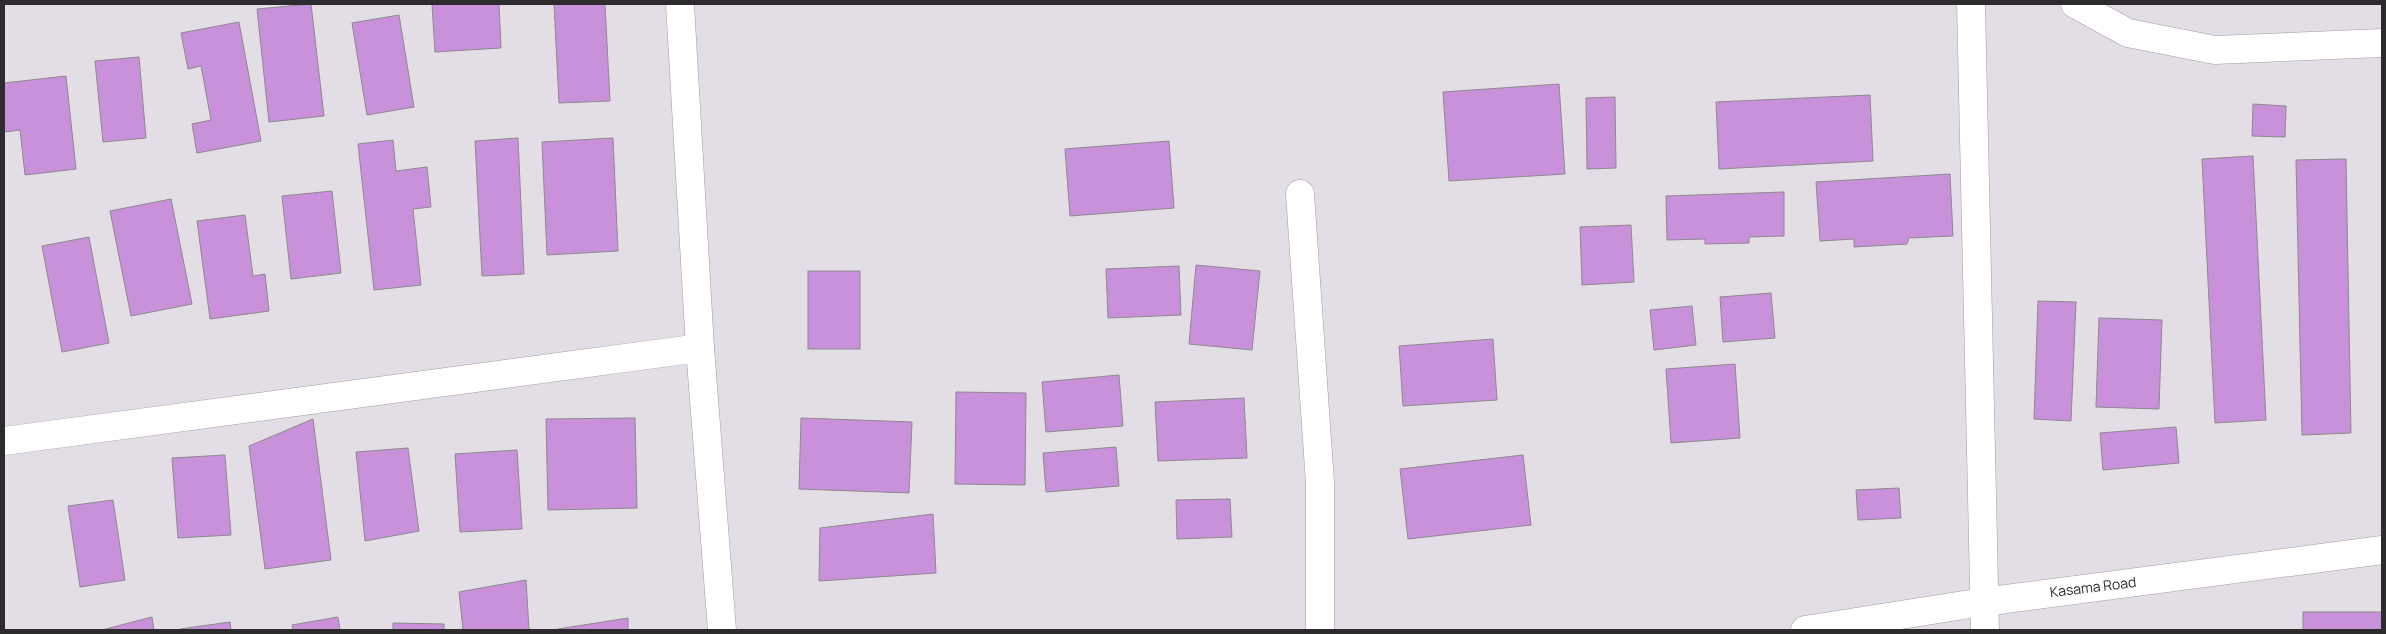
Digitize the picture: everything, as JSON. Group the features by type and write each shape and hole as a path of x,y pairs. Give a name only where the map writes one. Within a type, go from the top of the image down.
{"street":[{"path":"680,4 700,348 722,630"},
{"path":"1971,4 1985,630"},
{"path":"2076,4 2128,33 2214,50 2382,43"},
{"path":"1300,194 1320,483 1320,630"},
{"path":"4,440 700,348"},
{"name":"Kasama Road","path":"1805,630 1983,602 2382,550"}],"building":[{"path":"311,4 324,116 269,122 257,9"},
{"path":"432,4 499,4 501,48 435,52"},
{"path":"554,4 605,4 610,101 559,103"},
{"path":"399,15 414,107 367,115 352,23"},
{"path":"239,22 261,141 197,153 192,124 211,120 201,66 188,69 181,33"},
{"path":"139,57 146,138 103,142 95,61"},
{"path":"66,76 76,169 25,175 20,130 4,132 4,83"},
{"path":"1559,84 1565,174 1449,181 1443,92"},
{"path":"1870,95 1873,161 1719,169 1716,102"},
{"path":"1615,97 1616,168 1587,169 1586,98"},
{"path":"2253,104 2286,106 2285,137 2252,136"},
{"path":"518,138 524,274 482,276 475,141"},
{"path":"613,138 618,251 547,255 542,142"},
{"path":"393,140 396,171 427,167 431,207 413,209 421,285 374,290 358,144"},
{"path":"1169,141 1174,208 1070,216 1065,149"},
{"path":"2253,156 2266,420 2215,423 2202,159"},
{"path":"2346,159 2351,433 2302,435 2296,160"},
{"path":"1950,174 1953,236 1909,238 1907,244 1854,247 1854,239 1820,241 1816,182"},
{"path":"332,191 341,273 291,279 282,196"},
{"path":"1784,192 1784,236 1749,237 1749,243 1705,244 1705,239 1667,240 1666,196"},
{"path":"171,199 192,304 131,316 110,211"},
{"path":"245,215 253,276 265,274 269,311 210,319 197,221"},
{"path":"1631,225 1634,282 1582,285 1580,227"},
{"path":"89,237 109,343 62,352 42,246"},
{"path":"1196,265 1260,271 1252,350 1189,344"},
{"path":"1179,266 1181,315 1108,318 1106,269"},
{"path":"808,271 860,271 860,349 808,349"},
{"path":"1771,293 1775,338 1723,342 1720,297"},
{"path":"2038,301 2076,302 2071,421 2034,419"},
{"path":"1692,306 1696,345 1654,350 1650,310"},
{"path":"2099,318 2162,320 2159,409 2096,407"},
{"path":"1493,339 1497,400 1403,406 1399,346"},
{"path":"1735,364 1740,438 1671,443 1666,369"},
{"path":"1119,375 1123,426 1046,432 1042,382"},
{"path":"956,392 1026,393 1025,485 955,484"},
{"path":"1244,398 1247,458 1158,461 1155,402"},
{"path":"635,418 637,508 548,510 546,419"},
{"path":"801,418 912,422 909,493 799,489"},
{"path":"313,419 331,560 265,569 249,446"},
{"path":"2176,427 2179,463 2103,470 2100,433"},
{"path":"1116,447 1119,486 1046,492 1043,453"},
{"path":"408,448 419,531 365,541 356,452"},
{"path":"517,450 522,529 460,532 455,454"},
{"path":"225,455 231,535 178,538 172,458"},
{"path":"1523,455 1531,525 1408,539 1400,469"},
{"path":"1899,488 1901,518 1858,520 1856,490"},
{"path":"1230,499 1232,537 1177,539 1176,500"},
{"path":"113,500 125,580 80,587 68,506"},
{"path":"933,514 936,573 819,581 820,528"},
{"path":"526,580 529,630 463,630 459,592"},
{"path":"2303,612 2382,612 2382,630 2303,630"},
{"path":"152,617 154,630 102,630"},
{"path":"338,617 340,630 293,630 292,625"},
{"path":"628,618 628,630 558,630 558,629"},
{"path":"230,622 231,630 180,629"},
{"path":"393,623 444,624 444,630 393,630"}]}
